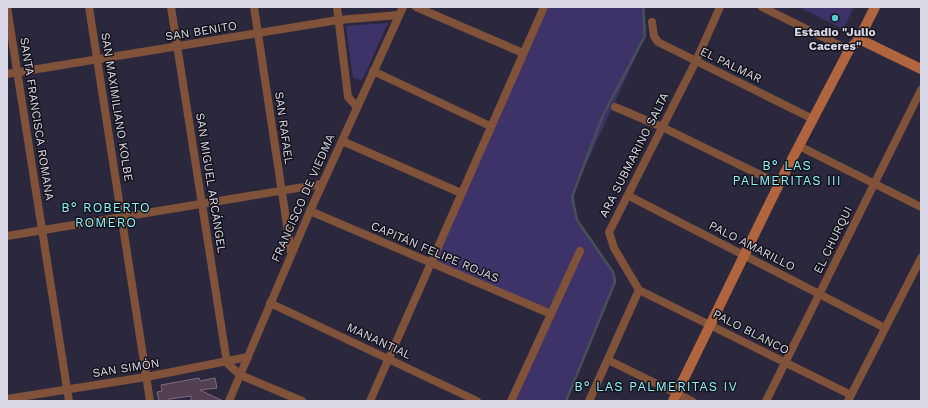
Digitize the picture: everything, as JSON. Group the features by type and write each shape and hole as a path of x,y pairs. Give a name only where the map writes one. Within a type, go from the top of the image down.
{"street":[{"name":"SANTA FRANCISCA ROMANA","path":"7,7 69,401"},
{"name":"SAN MAXIMILIANO KOLBE","path":"89,7 123,217 150,401"},
{"name":"SAN MIGUEL ARCÁNGEL","path":"171,7 227,363"},
{"name":"SAN RAFAEL","path":"254,7 281,191 292,253"},
{"path":"336,7 348,97 357,106"},
{"path":"416,7 523,53"},
{"path":"370,401 490,126 544,7"},
{"name":"ARA SUBMARINO SALTA","path":"639,290 614,248 609,232 629,196 696,61 720,7"},
{"path":"762,7 849,50"},
{"path":"675,397 712,325 779,184 849,50 859,39 875,7"},
{"name":"SAN BENITO","path":"7,74 98,58 177,48 338,20 401,11"},
{"name":"FRANCISCO DE VIEDMA","path":"229,401 310,211 401,11"},
{"name":"EL PALMAR","path":"652,22 654,36 658,42 813,119"},
{"path":"859,39 921,69"},
{"path":"373,72 490,126"},
{"name":"EL CHURQUI","path":"766,401 921,90"},
{"path":"615,107 662,127 779,184"},
{"path":"342,141 461,193"},
{"path":"799,146 921,207"},
{"path":"7,236 322,184"},
{"name":"PALO AMARILLO","path":"629,196 886,328"},
{"name":"CAPITÁN FELIPE ROJAS","path":"310,211 430,264 550,314"},
{"path":"510,401 580,251"},
{"path":"849,398 921,258"},
{"path":"589,401 639,290"},
{"name":"PALO BLANCO","path":"639,290 712,325 849,398"},
{"name":"MANANTIAL","path":"270,303 477,401"},
{"name":"SAN SIMÓN","path":"7,399 227,363 248,357"},
{"path":"608,360 675,397 692,401"},
{"path":"227,363 240,375 302,401"}],"shaded area":[{"path":"545,7 645,7 646,35 574,190 576,220 617,277 565,401 511,401 551,314 433,263"},
{"name":"Estadio \"Julio Caceres\"","path":"799,7 854,7 843,29"},
{"path":"388,23 362,80 353,78 346,26"}],"building":[{"path":"199,378 200,381 215,378 217,388 200,390 223,401 191,401 191,396 169,399 169,401 159,401 157,392 162,391 161,385"}],"waterway":[{"path":"566,401 615,282 613,272 577,220 572,197 603,115 645,36 643,7"}],"place":[{"name":"Estadio \"Julio Caceres\"","path":"835,18"}],"district":[{"name":"B° LAS PALMERITAS III","path":"787,172"},
{"name":"B° ROBERTO ROMERO","path":"106,214"},
{"name":"B° LAS PALMERITAS IV","path":"656,386"}]}
